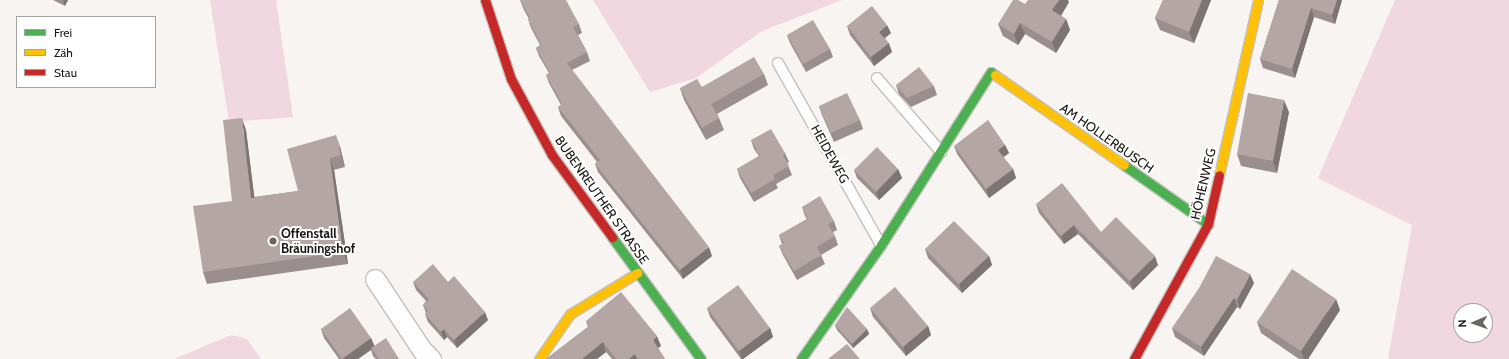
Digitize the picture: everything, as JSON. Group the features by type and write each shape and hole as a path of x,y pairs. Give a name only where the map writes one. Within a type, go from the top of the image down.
{"street":[{"name":"BUBENREUTHER STRASSE","path":"485,0 511,79 552,155 701,359"},
{"name":"HÖHENWEG","path":"1134,359 1208,224 1258,0"},
{"name":"AM HOLLERBUSCH","path":"941,152 990,72 1208,224"},
{"path":"801,359 882,246 941,152"},
{"path":"539,359 570,314 637,273"},
{"path":"375,279 422,350 431,359"}],"lane":[{"name":"HEIDEWEG","path":"778,63 882,246"},
{"path":"878,78 941,152"}],"shaded area":[{"path":"210,0 276,0 293,117 229,122"},
{"path":"593,0 842,0 762,31 696,78 650,92"},
{"path":"1395,0 1509,0 1509,359 1388,359 1412,225 1318,178"},
{"path":"231,335 247,339 261,359 174,359"}],"building":[{"path":"520,0 566,0 579,24 573,27 587,52 567,63 709,247 680,270 595,164 600,160 558,107 562,104 546,75 550,73 536,48 541,45 528,19 530,18"},
{"path":"1013,0 1018,0 1025,4 1028,0 1059,0 1052,10 1066,19 1052,42 1020,23 1014,34 998,24"},
{"path":"1163,0 1202,0 1189,32 1155,18"},
{"path":"1279,0 1337,0 1332,15 1311,8 1292,69 1260,59"},
{"path":"872,6 887,25 879,32 889,43 871,57 847,26"},
{"path":"813,20 830,49 803,64 787,35"},
{"path":"754,57 764,74 711,104 719,118 702,128 680,88 697,79 702,87"},
{"path":"919,67 934,86 907,98 896,85"},
{"path":"847,93 860,120 831,133 819,106"},
{"path":"1248,93 1284,100 1273,161 1237,154"},
{"path":"242,118 251,198 298,191 287,149 336,135 341,155 330,158 343,252 203,272 193,206 232,201 223,120"},
{"path":"988,120 1005,145 998,150 1013,169 986,189 954,146"},
{"path":"771,129 785,153 783,155 789,166 773,175 775,179 751,193 737,169 760,156 751,140"},
{"path":"877,147 898,169 876,192 854,170"},
{"path":"1062,183 1101,232 1116,217 1155,256 1130,281 1074,225 1061,236 1036,204"},
{"path":"820,196 834,221 828,224 835,236 817,247 821,255 794,271 779,246 784,243 779,235 808,219 802,207"},
{"path":"954,221 989,256 959,284 925,249"},
{"path":"1216,256 1250,274 1237,300 1234,298 1201,347 1172,328 1199,288"},
{"path":"433,264 448,282 454,276 485,312 454,340 444,329 441,332 425,314 428,311 423,305 429,299 413,282"},
{"path":"1292,269 1336,299 1301,351 1257,322"},
{"path":"738,285 770,328 739,351 707,308"},
{"path":"895,287 928,326 903,347 870,308"},
{"path":"621,292 657,336 653,340 665,359 638,359 635,354 629,359 616,359 603,342 582,359 546,359 589,326 586,321"},
{"path":"847,307 867,329 852,344 835,325"},
{"path":"350,308 371,338 342,359 321,329"},
{"path":"386,338 399,359 379,359 371,348"},
{"path":"847,344 860,359 828,359"}],"traffic: fast":[{"path":"801,359 881,245 991,72 995,75"},
{"path":"1124,165 1208,224"},
{"path":"612,237 701,359"}],"traffic: slow":[{"path":"1219,175 1258,0"},
{"path":"995,75 1124,165"},
{"path":"539,359 570,314 637,273"}],"traffic: jam":[{"path":"485,0 511,79 552,155 612,237"},
{"path":"1134,359 1208,224 1219,175"}],"place":[{"name":"Offenstall Bräuningshof","path":"273,241"}]}
